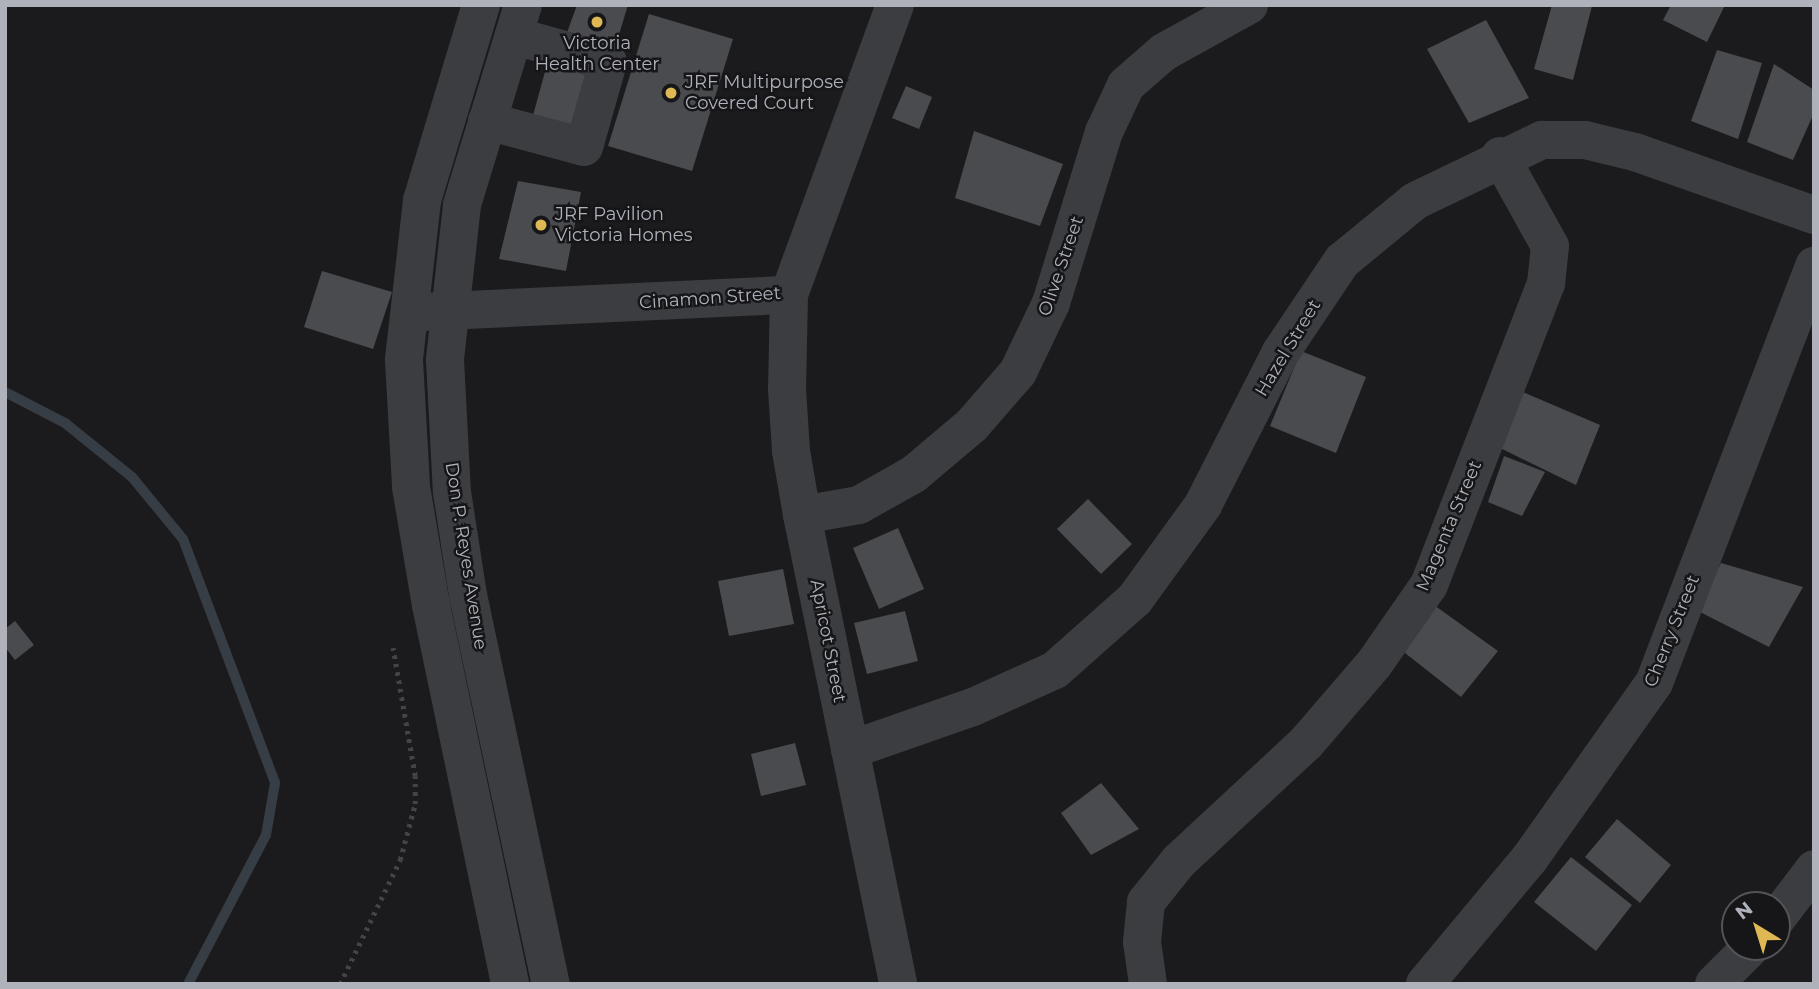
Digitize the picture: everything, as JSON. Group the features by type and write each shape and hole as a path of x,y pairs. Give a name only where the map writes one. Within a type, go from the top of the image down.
{"street":[{"path":"481,5 422,201 404,360 411,487 431,605 510,984"},
{"name":"Cinamon Street","path":"409,313 789,295 895,5"},
{"name":"Olive Street","path":"803,515 859,505 914,474 972,425 1018,372 1051,303 1104,132 1126,85 1164,52 1249,5"},
{"path":"487,121 584,147 608,62 518,20"},
{"name":"Don P. Reyes Avenue","path":"518,20 462,205 450,311 446,386 453,492 464,569 551,984"},
{"name":"Hazel Street","path":"850,750 973,707 1055,670 1135,599 1203,505 1281,352 1342,261 1415,201 1500,156 1542,140 1586,140 1635,152 1814,215"},
{"name":"Magenta Street","path":"1149,984 1142,942 1146,902 1179,860 1306,743 1374,664 1429,585 1546,284 1550,246 1500,156"},
{"name":"Cherry Street","path":"1425,984 1530,858 1654,683 1814,266"},
{"name":"Apricot Street","path":"789,295 791,451 898,984"},
{"path":"1791,899 1814,869"},
{"path":"1714,984 1737,961"}],"path":[{"path":"340,984 400,860 415,804 415,776 393,648"}],"building":[{"name":"Victoria Health Center","path":"577,5 628,5 613,54 565,38"},
{"path":"1552,5 1592,6 1573,80 1534,69"},
{"path":"1671,5 1725,5 1707,42 1663,20"},
{"name":"JRF Multipurpose Covered Court","path":"649,14 733,39 692,171 608,146"},
{"path":"1486,20 1529,98 1469,123 1427,49"},
{"path":"1717,50 1762,63 1738,139 1691,121"},
{"path":"549,57 591,68 573,130 532,119"},
{"path":"1774,64 1814,90 1814,113 1793,160 1747,142"},
{"path":"906,86 932,97 919,129 892,118"},
{"path":"974,131 1063,164 1040,226 955,198"},
{"name":"JRF Pavilion Victoria Homes","path":"518,181 581,192 566,271 499,259"},
{"path":"322,271 392,292 373,349 304,327"},
{"path":"1301,351 1366,377 1336,453 1270,426"},
{"path":"1518,390 1600,425 1576,485 1496,446"},
{"path":"1504,456 1545,472 1522,516 1488,502"},
{"path":"1088,499 1132,544 1101,574 1057,529"},
{"path":"898,528 924,589 879,609 853,548"},
{"path":"1721,563 1803,587 1769,647 1696,610"},
{"path":"783,569 794,624 729,636 718,581"},
{"path":"1427,600 1498,651 1461,697 1405,653"},
{"path":"905,611 918,661 867,674 854,623"},
{"path":"15,621 34,645 15,660 5,647 5,629"},
{"path":"795,743 806,785 761,796 751,754"},
{"path":"1101,783 1139,829 1091,855 1061,813"},
{"path":"1617,819 1671,865 1640,903 1585,857"},
{"path":"1571,857 1632,905 1596,951 1534,902"}],"waterway":[{"path":"5,392 65,423 132,477 183,539 275,783 266,835 188,984"}],"place":[{"name":"Victoria Health Center","path":"597,22"},
{"name":"JRF Multipurpose Covered Court","path":"671,93"},
{"name":"JRF Pavilion Victoria Homes","path":"541,225"}]}
